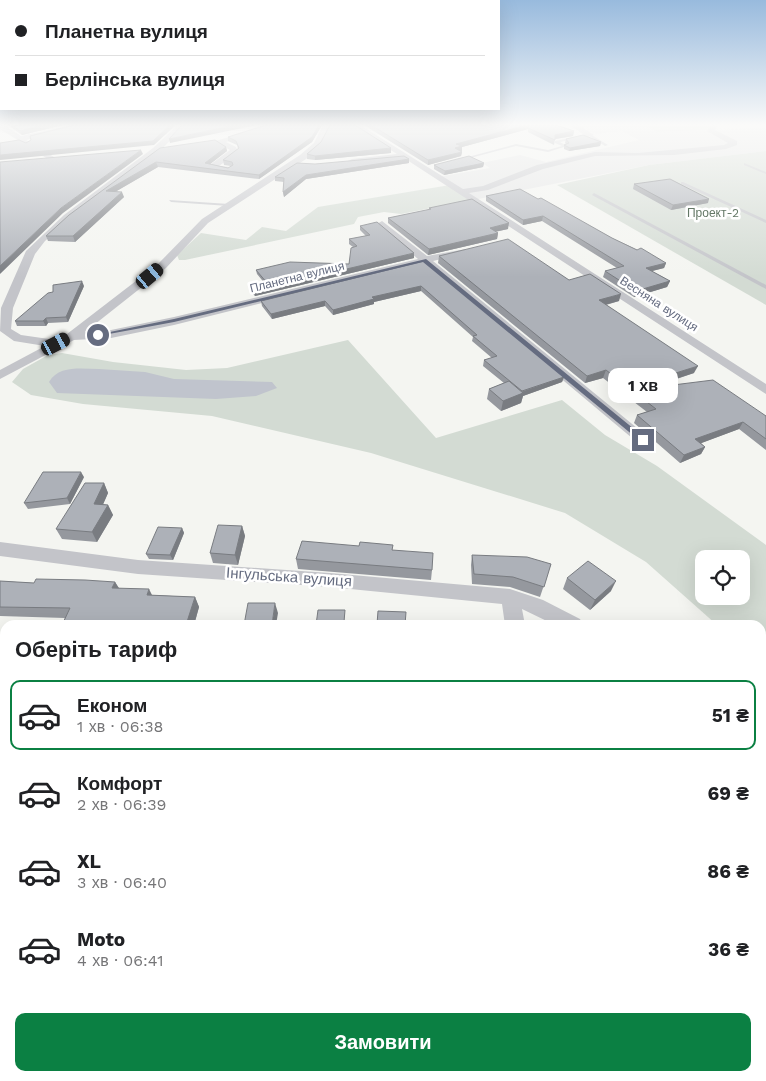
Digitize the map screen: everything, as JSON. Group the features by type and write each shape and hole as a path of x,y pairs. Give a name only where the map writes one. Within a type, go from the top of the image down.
{"street":[{"path":"56,344 18,338 6,331 4,325 7,308 30,253 42,238 67,217 126,175"},
{"path":"0,375 71,337 125,297 162,266 205,221 274,175"},
{"name":"Весняна вулиця","path":"436,175 766,390"},
{"path":"461,192 485,188 516,175"},
{"path":"382,224 643,440"},
{"path":"509,240 528,236"},
{"name":"Планетна вулиця","path":"71,337 111,334 174,321 471,249"},
{"name":"Інгульська вулиця","path":"0,549 138,566 330,580 510,598 536,606 563,620"},
{"path":"510,598 514,620"}],"lane":[{"path":"682,183 766,222"},
{"path":"594,194 766,287"},
{"path":"171,201 229,205"}],"shaded area":[{"path":"447,175 596,175 473,200 438,177"},
{"path":"99,369 145,372 174,379 272,382 277,388 256,396 216,399 57,393 49,382 64,370"}],"green space":[{"name":"Проект-2","path":"601,175 766,175 766,305 557,185"},
{"path":"450,185 473,200 401,214 384,212 358,217 354,224 185,260 179,260 177,255 201,233 246,240 262,227 286,231 318,207"},
{"path":"348,340 436,438 562,400 605,435 657,466 766,545 766,620 711,620 646,562 565,513 371,453 212,416 83,404 31,395 12,382 23,369 48,355 62,353 113,362 186,370 227,368"}],"building":[{"path":"0,175 106,175 61,208 0,266"},
{"path":"123,175 133,175 106,191 122,192 73,236 46,236 69,215"},
{"path":"305,175 283,192 284,178 275,177"},
{"path":"670,179 709,199 673,205 634,184"},
{"path":"520,189 538,199 541,198 612,238 637,250 641,248 666,263 646,268 670,281 636,291 605,271 624,266 543,216 523,220 486,196"},
{"path":"472,199 509,223 490,228 498,233 429,249 388,218 431,209 429,208"},
{"path":"377,222 414,253 254,291 251,288 268,284 256,270 290,262 349,264 351,248 357,246 349,239 370,235 360,226"},
{"path":"508,239 569,280 590,274 621,294 599,300 698,366 663,377 665,386 713,380 766,416 766,439 743,422 695,439 705,447 684,455 637,415 656,409 606,370 587,376 439,256"},
{"path":"424,261 564,377 522,391 484,360 497,356 473,336 477,335 421,286 372,297 374,299 333,310 325,301 271,314 261,301"},
{"path":"82,281 66,317 46,318 43,321 15,321 48,293 53,292 53,285"},
{"path":"509,381 523,393 503,401 489,389"},
{"path":"43,472 81,472 67,498 24,503"},
{"path":"85,483 104,483 94,504 108,505 92,532 56,529"},
{"path":"218,525 242,526 235,555 210,553"},
{"path":"158,527 182,528 170,555 146,554"},
{"path":"302,541 359,546 360,542 393,545 392,550 433,553 432,570 296,559"},
{"path":"472,555 527,557 551,564 544,587 513,577 474,574"},
{"path":"588,561 616,581 595,600 567,578"},
{"path":"36,579 115,582 112,588 149,589 147,595 195,597 188,620 64,620 70,608 0,607 0,581 34,583"},
{"path":"248,603 275,603 273,620 245,620"},
{"path":"318,610 345,610 344,620 317,620"},
{"path":"378,611 406,612 405,620 377,620"}],"route":[{"path":"98,335 174,321 424,260 643,440"}]}
